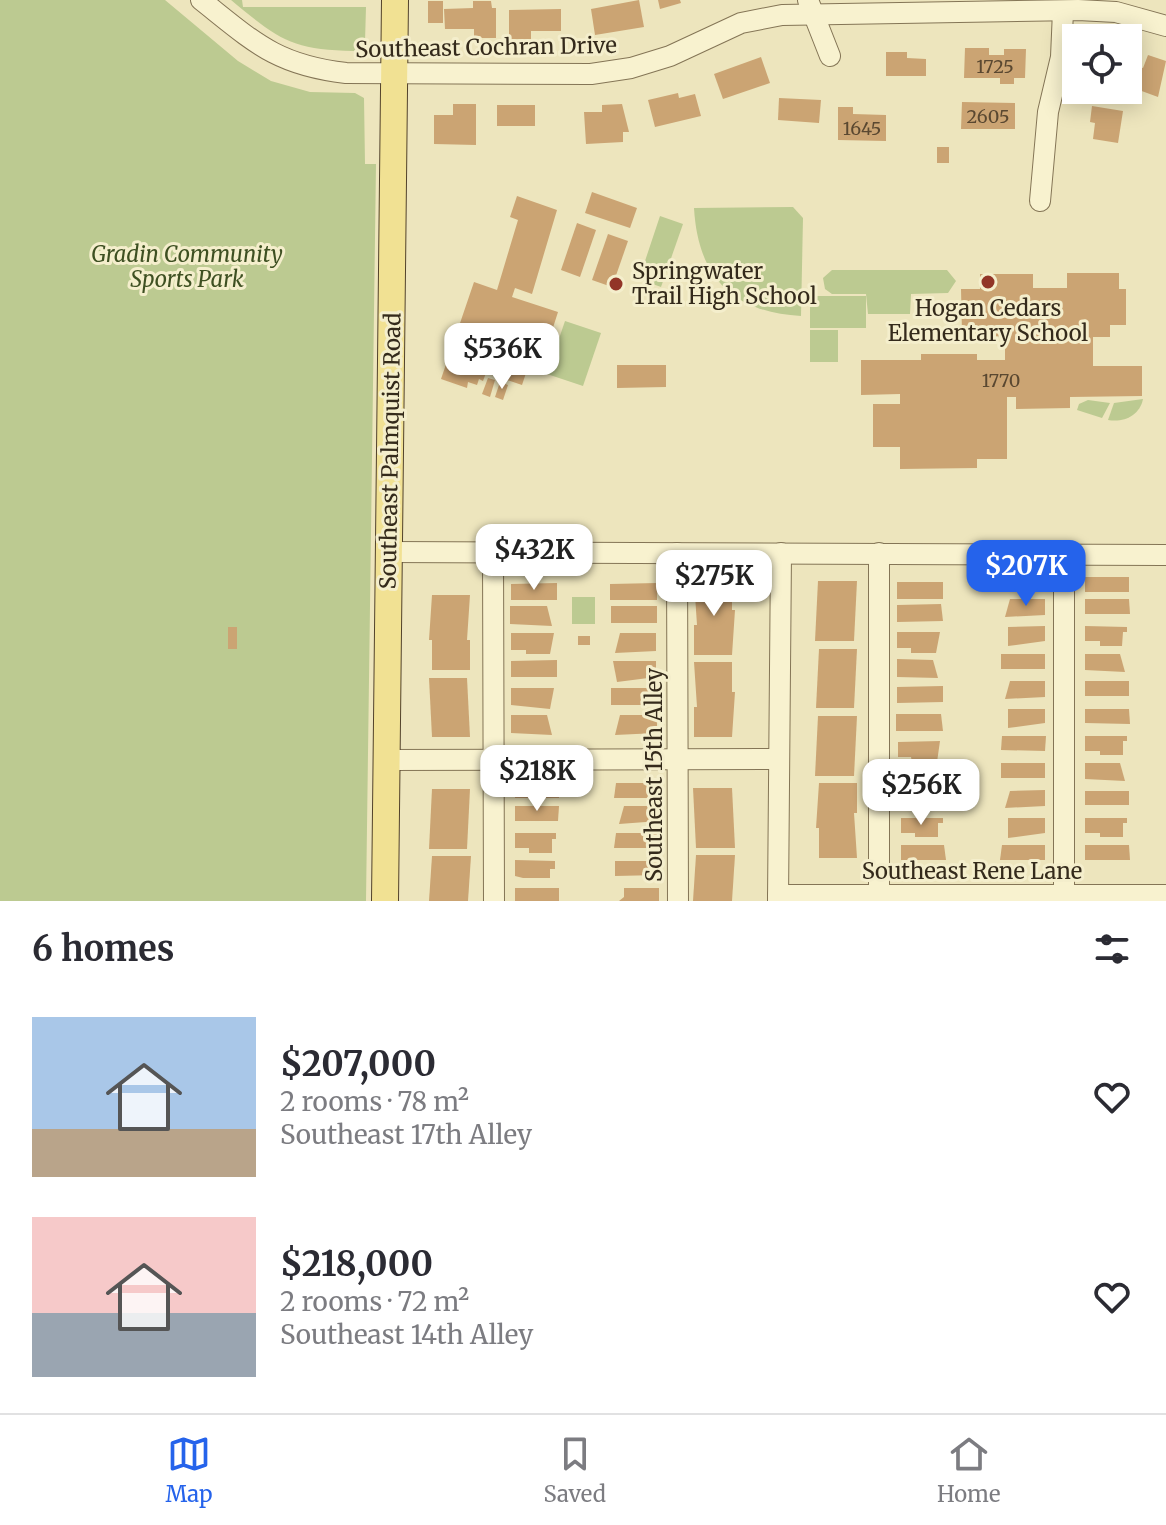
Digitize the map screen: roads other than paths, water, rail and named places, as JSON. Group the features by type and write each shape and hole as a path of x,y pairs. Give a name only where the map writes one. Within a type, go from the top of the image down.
{"main road":[{"name":"Southeast Palmquist Road","path":"385,901 395,0"}],"street":[{"name":"Southeast Cochran Drive","path":"201,0 250,39 306,69 394,73 591,74 631,68 670,56 741,23 810,6 1116,12 1166,26"},
{"path":"810,6 830,56"},
{"path":"1040,201 1048,112 1061,57 1063,11"},
{"path":"389,552 1166,555"},
{"path":"493,552 494,901"},
{"name":"Southeast 15th Alley","path":"677,553 678,901"},
{"path":"778,898 781,553"},
{"path":"879,553 879,898"},
{"path":"1064,553 1064,898"},
{"path":"386,760 779,759"},
{"name":"Southeast Rene Lane","path":"778,898 1166,895"}],"place":[{"name":"Hogan Cedars Elementary School","path":"988,282"},
{"name":"Springwater Trail High School","path":"616,284"}],"park label":[{"name":"Gradin Community Sports Park","path":"187,266"}]}
